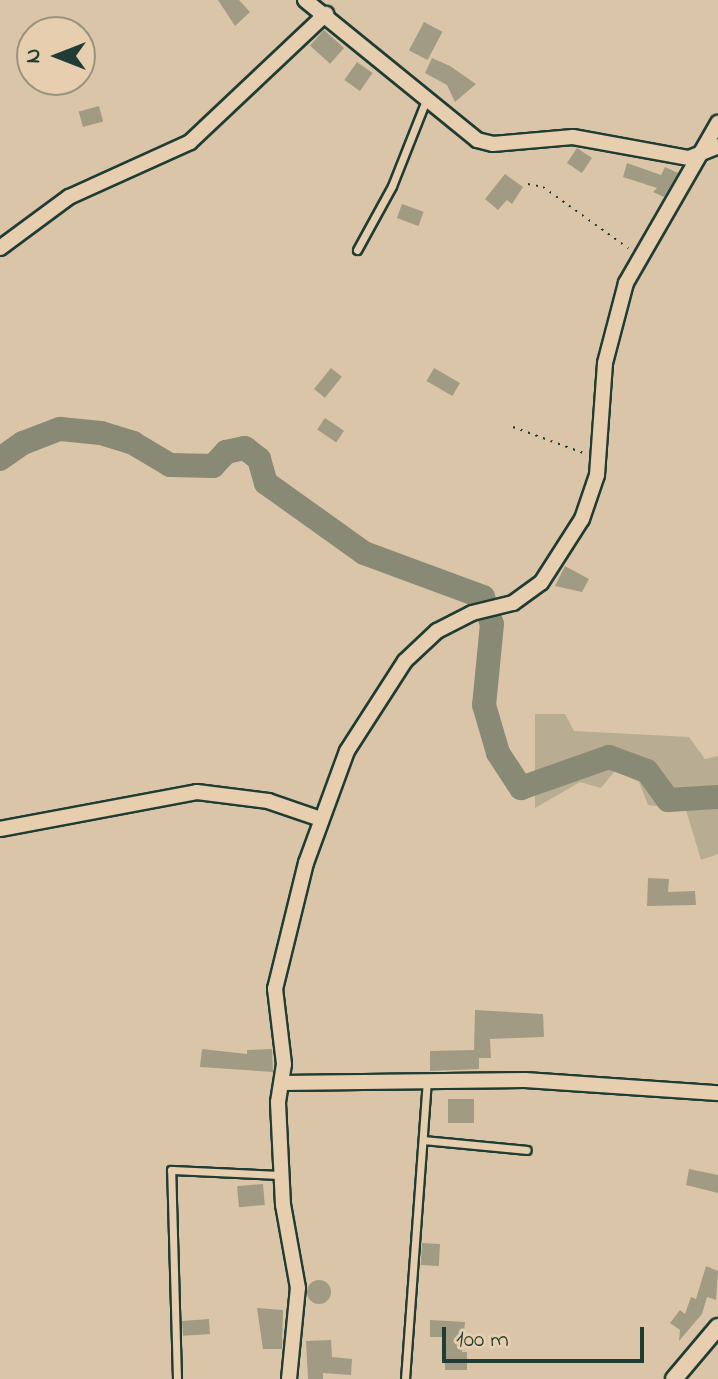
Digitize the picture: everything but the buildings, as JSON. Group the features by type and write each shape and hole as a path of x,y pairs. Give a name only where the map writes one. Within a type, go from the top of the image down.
{"street":[{"path":"305,0 477,140 493,144 573,137 689,158 711,148"},
{"path":"0,248 69,197 190,142 326,14"},
{"path":"289,1379 298,1288 281,1175 283,1040 275,989 294,900 321,819 347,751 376,699 437,631 472,613 513,603 541,583 563,554 582,519 598,458 605,363 615,316 641,259 711,148 718,123"},
{"path":"0,829 197,792 268,801 321,819"},
{"path":"282,1083 593,1082 718,1093"},
{"path":"674,1379 718,1327"}],"lane":[{"path":"357,250 392,186 426,100"},
{"path":"405,1379 427,1082"},
{"path":"424,1140 527,1150"},
{"path":"177,1379 171,1170 281,1175"}],"path":[{"path":"528,184 543,187 641,259"},
{"path":"513,427 598,458"}],"shaded area":[{"path":"535,714 565,714 574,731 689,737 705,759 718,756 718,854 701,860 686,810 648,805 639,782 615,771 601,788 580,782 535,808"}],"waterway":[{"path":"0,459 23,443 60,429 101,433 133,443 170,465 213,466 226,452 245,448 259,459 266,483 364,553 483,597 492,624 484,705 498,753 521,788 609,757 647,771 668,800 718,797"}]}
